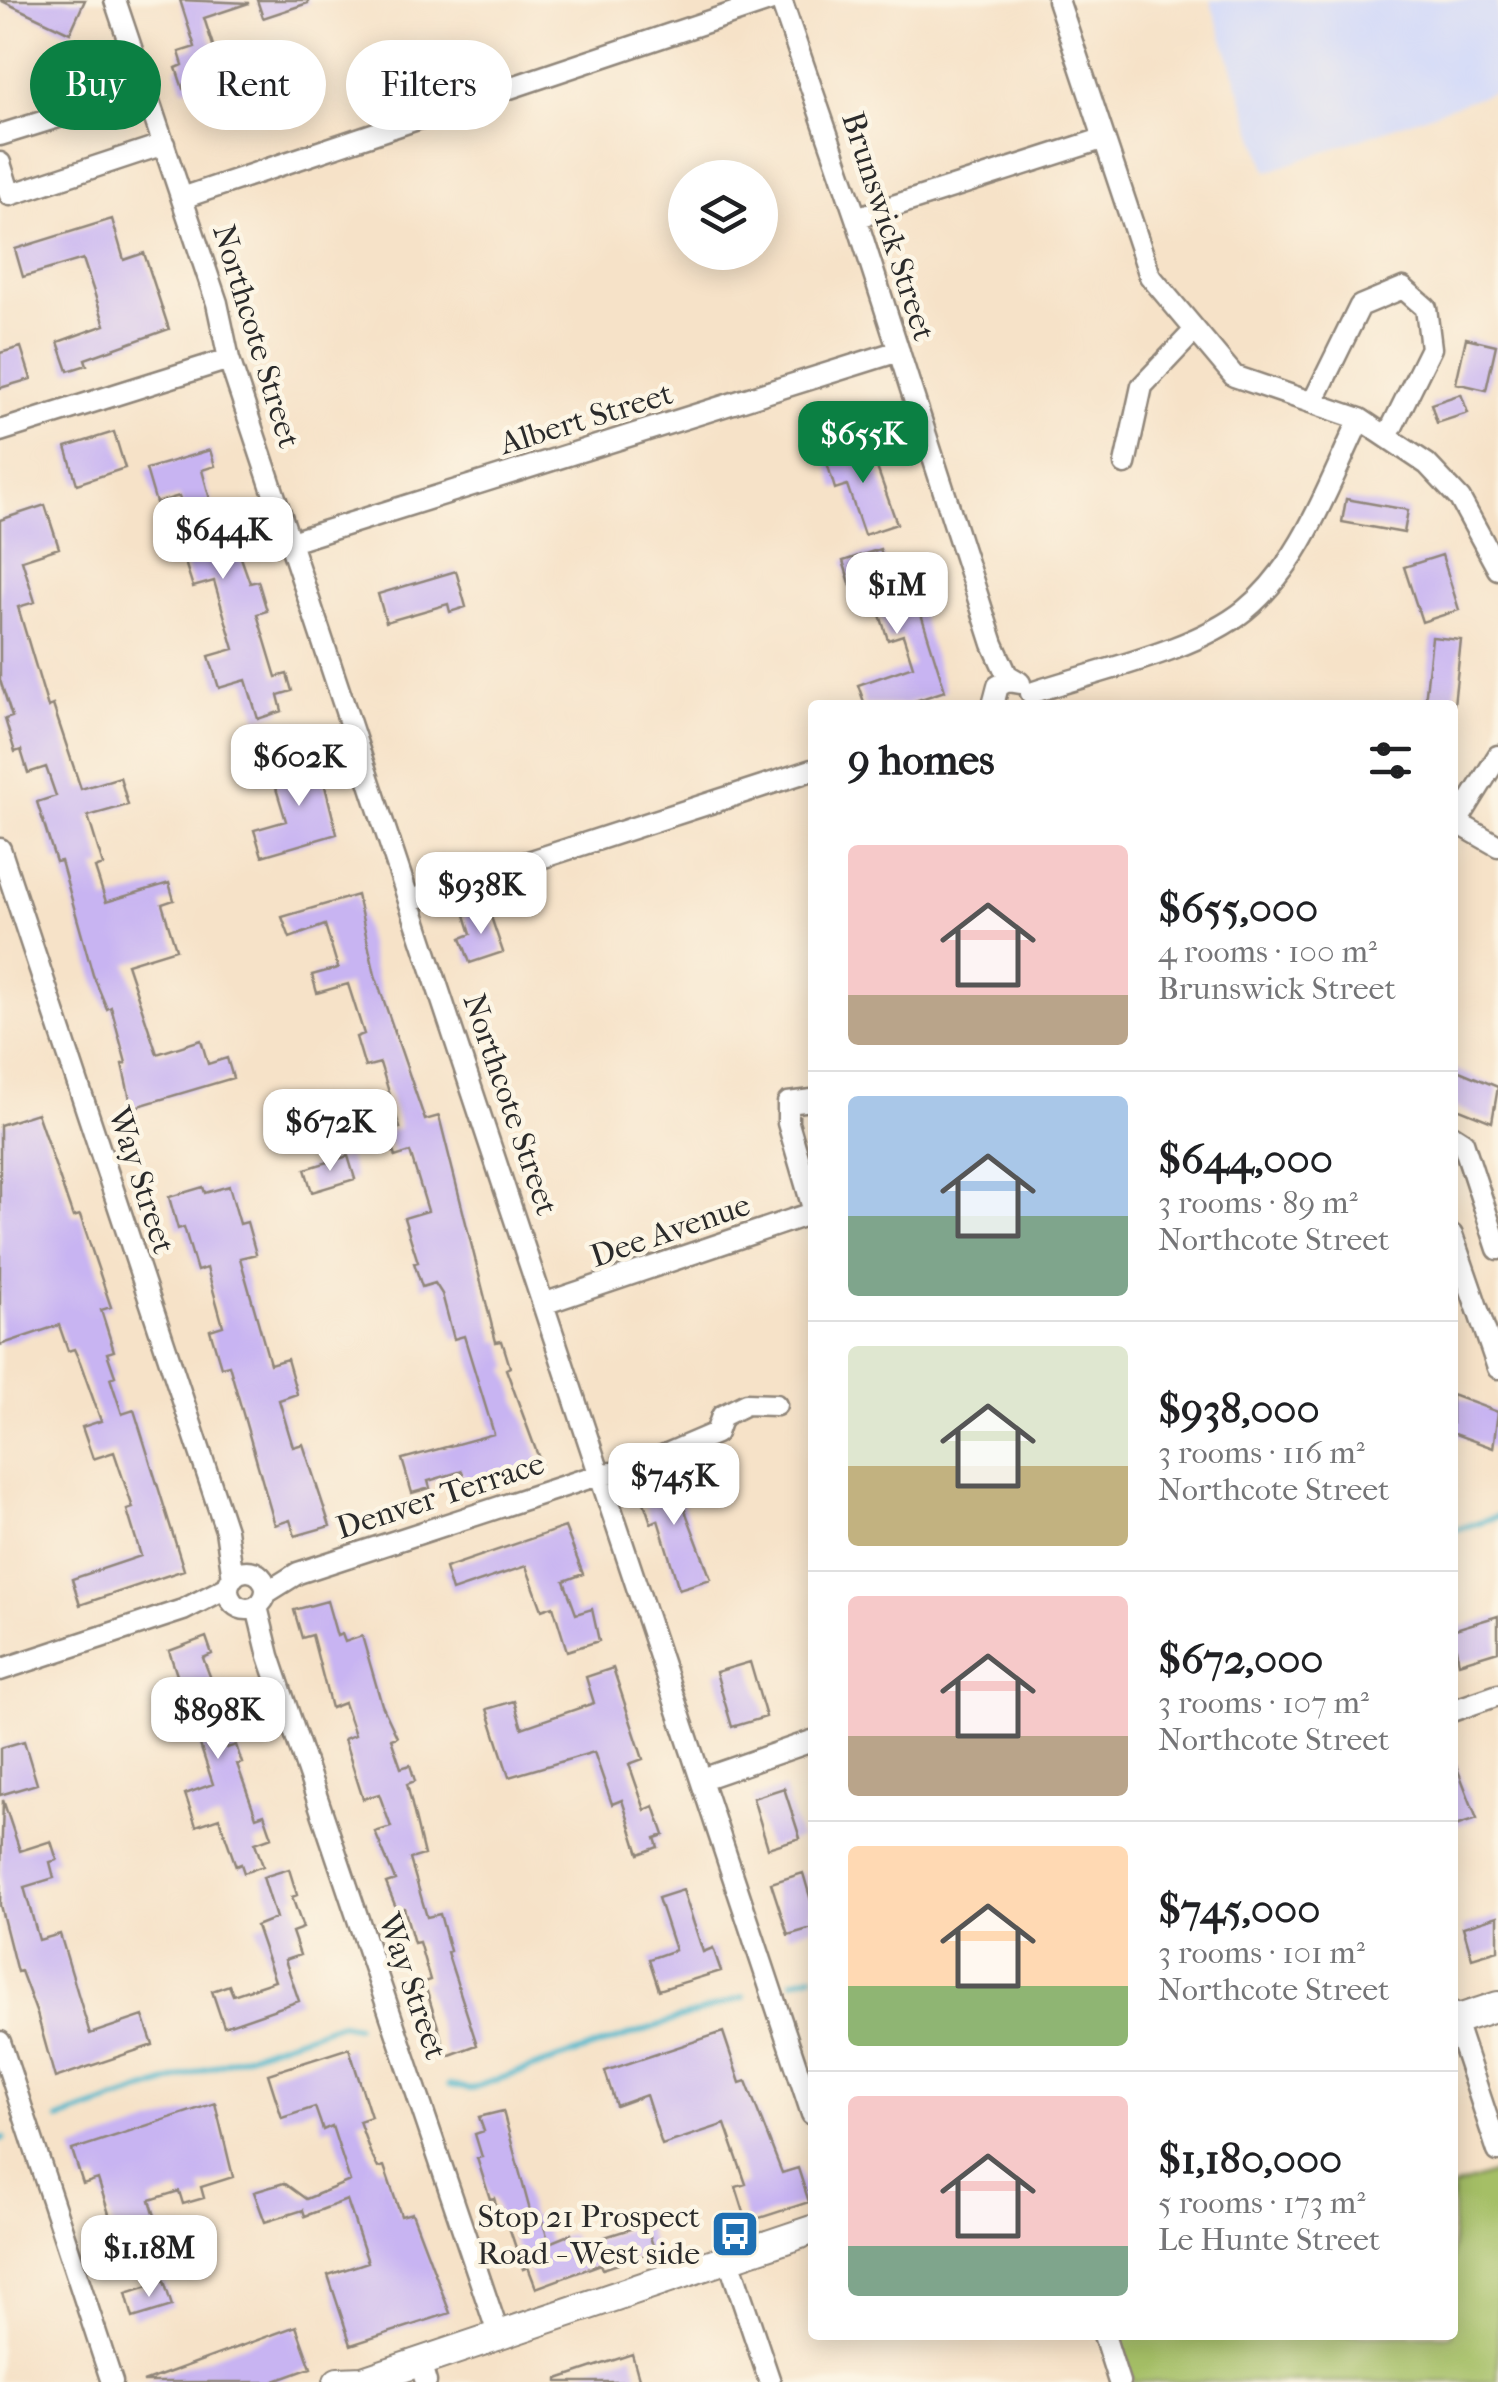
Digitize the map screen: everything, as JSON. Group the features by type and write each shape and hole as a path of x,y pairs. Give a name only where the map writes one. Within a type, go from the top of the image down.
{"main road":[{"path":"1458,2017 1498,2006"},
{"path":"338,2382 423,2372 499,2336 808,2231"}],"street":[{"name":"Northcote Street","path":"116,0 129,40"},
{"path":"182,198 772,0"},
{"name":"Brunswick Street","path":"781,0 899,351 1006,696"},
{"path":"1058,0 1150,276 1234,376 1314,400 1360,419 1428,464 1460,499 1498,569"},
{"path":"0,135 30,126"},
{"name":"Northcote Street","path":"159,130 218,303 229,359 546,1303 808,2102"},
{"path":"856,218 1102,139"},
{"path":"0,163 10,195 164,144"},
{"path":"1314,400 1360,306 1403,288 1426,308 1431,348 1388,434"},
{"path":"1125,464 1142,386 1195,330"},
{"name":"Albert Street","path":"291,542 899,351"},
{"path":"0,431 229,359"},
{"path":"1006,696 1202,636 1246,610 1300,544 1360,419"},
{"path":"1458,821 1498,756"},
{"path":"411,900 808,771"},
{"path":"1458,827 1498,846"},
{"name":"Way Street","path":"0,849 499,2336"},
{"path":"808,1100 788,1103 788,1124 808,1191"},
{"path":"1458,1139 1463,1142 1498,1249 1458,1264"},
{"name":"Dee Avenue","path":"546,1303 808,1215"},
{"path":"1458,1267 1498,1368"},
{"name":"Denver Terrace","path":"0,1670 601,1474 625,1472 716,1433 722,1416 746,1404 776,1405"},
{"path":"1458,1708 1498,1696"},
{"path":"702,1778 808,1743"},
{"path":"1458,2033 1498,2151"},
{"path":"0,2042 112,2382"},
{"path":"729,2260 770,2382"},
{"path":"1106,2340 1119,2382"}],"shaded area":[{"path":"1210,0 1498,0 1498,90 1267,172"}],"green space":[{"path":"1498,2172 1498,2382 1133,2382 1119,2340 1458,2340 1458,2185"}],"building":[{"path":"0,0 85,0 70,33"},
{"path":"180,0 249,3 204,18 211,40 193,40"},
{"path":"257,0 308,0 308,3 263,18"},
{"path":"112,219 124,260 144,253 169,329 85,359 87,365 68,371 58,342 105,325 83,259 23,277 15,249"},
{"path":"1466,338 1496,345 1486,390 1456,383"},
{"path":"21,347 31,379 0,388 0,353"},
{"path":"1461,394 1468,413 1437,423 1431,404"},
{"path":"114,432 125,468 77,484 66,447"},
{"path":"868,442 897,524 864,535 847,485 835,489 825,456"},
{"path":"210,450 215,466 202,470 216,519 226,515 250,583 258,581 267,611 257,614 276,677 287,674 292,691 278,695 282,711 258,719 246,680 219,688 209,656 234,649 214,581 193,587 183,556 198,551 179,496 156,503 146,469"},
{"path":"1346,499 1408,510 1404,533 1342,522"},
{"path":"45,505 59,548 22,560 35,602 18,607 48,707 53,705 81,789 120,777 128,805 88,816 103,865 95,868 106,902 169,883 174,900 162,904 176,949 127,964 157,1054 201,1040 208,1064 227,1058 233,1078 132,1108 122,1064 126,1063 111,1007 107,1009 93,975 61,861 56,862 37,802 56,796 46,767 28,773 21,750 15,752 5,719 12,717 0,680 0,520"},
{"path":"880,549 893,586 900,583 906,602 916,598 945,691 918,700 863,700 858,685 913,666 903,635 888,640 869,580 851,586 843,561"},
{"path":"1442,555 1459,610 1422,622 1404,567"},
{"path":"456,571 466,607 450,612 448,604 386,622 378,594"},
{"path":"1432,637 1461,640 1455,700 1425,700"},
{"path":"318,758 337,834 262,856 254,830 286,821 271,772"},
{"path":"357,895 375,975 425,1120 439,1116 496,1342 502,1341 510,1367 506,1369 541,1464 466,1485 462,1471 428,1481 430,1488 412,1493 402,1459 494,1434 464,1336 454,1339 442,1294 435,1283 422,1287 414,1263 418,1262 404,1218 428,1211 410,1152 395,1157 387,1132 400,1128 380,1063 365,1067 356,1037 364,1034 348,984 317,993 312,975 338,968 325,925 290,938 282,917"},
{"path":"488,908 503,952 470,963 461,938 471,934 465,915"},
{"path":"1458,1070 1498,1087 1492,1122 1458,1108"},
{"path":"37,1113 73,1217 80,1215 111,1307 101,1310 114,1351 107,1353 115,1376 110,1378 122,1414 134,1410 184,1570 80,1605 72,1579 141,1556 127,1510 133,1508 114,1452 93,1459 82,1427 101,1421 80,1362 74,1349 68,1351 59,1325 0,1345 0,1125"},
{"path":"348,1156 355,1179 312,1192 305,1169"},
{"path":"229,1186 240,1224 247,1222 256,1254 240,1258 270,1364 287,1359 297,1394 279,1400 293,1447 303,1444 330,1526 295,1536 290,1520 275,1525 229,1365 221,1367 210,1330 223,1326 207,1268 197,1271 184,1227 178,1229 169,1197 203,1187 205,1193"},
{"path":"1458,1397 1498,1412 1493,1448 1458,1435"},
{"path":"669,1468 711,1579 679,1589 658,1520 651,1523 637,1482"},
{"path":"565,1527 583,1574 564,1581 576,1614 592,1609 599,1641 567,1651 553,1606 542,1610 526,1566 452,1591 445,1568"},
{"path":"327,1601 337,1636 342,1634 345,1642 362,1636 382,1705 397,1737 391,1739 401,1768 410,1765 415,1781 407,1784 424,1855 410,1859 427,1917 440,1914 450,1951 447,1952 477,2045 447,2056 424,1982 430,1980 419,1942 414,1943 404,1908 397,1910 386,1883 395,1880 375,1832 391,1827 379,1794 363,1799 344,1739 355,1735 344,1703 331,1708 312,1635 302,1638 294,1610"},
{"path":"1498,1616 1498,1651 1459,1663 1458,1628"},
{"path":"206,1637 212,1654 203,1658 224,1713 217,1715 227,1748 236,1745 242,1763 237,1764 256,1817 264,1814 272,1837 255,1843 263,1866 244,1873 241,1864 236,1866 219,1818 196,1826 185,1794 213,1784 169,1651"},
{"path":"750,1662 766,1717 732,1727 716,1672"},
{"path":"613,1668 643,1759 629,1764 645,1810 654,1806 664,1835 655,1838 658,1847 639,1854 622,1800 612,1804 594,1752 509,1777 487,1709 514,1701 522,1728 594,1703 586,1677"},
{"path":"24,1741 37,1784 0,1795 0,1748"},
{"path":"1458,1770 1477,1819 1458,1825"},
{"path":"784,1788 800,1838 768,1848 753,1798"},
{"path":"3,1800 20,1851 51,1841 57,1860 50,1862 54,1878 24,1887 39,1940 60,1934 90,2034 143,2016 153,2045 55,2078 37,2014 21,1971 17,1972 0,1905"},
{"path":"289,1869 297,1895 292,1897 303,1928 292,1932 300,1955 285,1960 299,2001 224,2027 212,1991 229,1985 233,1995 275,1981 256,1926 276,1918 263,1877"},
{"path":"803,1873 808,1890 808,1929 788,1935 771,1883"},
{"path":"683,1890 703,1952 713,1948 721,1971 659,1990 649,1959 675,1950 658,1898"},
{"path":"1498,1916 1498,1950 1472,1958 1463,1927"},
{"path":"723,2032 740,2083 746,2081 782,2173 798,2168 808,2202 747,2222 736,2187 746,2184 725,2124 662,2145 646,2095 616,2106 605,2071"},
{"path":"349,2048 371,2117 359,2121 370,2152 378,2168 384,2166 401,2216 412,2213 450,2313 351,2345 328,2275 368,2262 347,2200 305,2216 303,2210 265,2222 254,2192 284,2183 306,2199 350,2181 332,2126 323,2130 315,2107 282,2118 268,2074"},
{"path":"215,2103 233,2177 201,2187 204,2198 183,2204 179,2191 150,2200 163,2241 122,2255 98,2179 83,2184 72,2150"},
{"path":"503,2111 532,2218 541,2216 549,2243 571,2234 576,2246 646,2224 655,2252 603,2269 601,2264 536,2288 528,2267 523,2269 508,2224 502,2225 494,2198 490,2199 477,2158 482,2157 475,2134 484,2131 479,2117"},
{"path":"164,2281 172,2306 133,2318 126,2293"},
{"path":"296,2326 311,2368 272,2382 143,2382"},
{"path":"632,2354 640,2382 558,2382 558,2379"}],"waterway":[{"path":"1458,1529 1498,1516"},
{"path":"793,1981 808,1976"},
{"path":"449,2085 469,2089 744,1997"},
{"path":"59,2119 341,2023 356,2026"},
{"path":"0,2139 4,2138"}],"place":[{"name":"Stop 21 Prospect Road - West side","path":"735,2234"}]}
